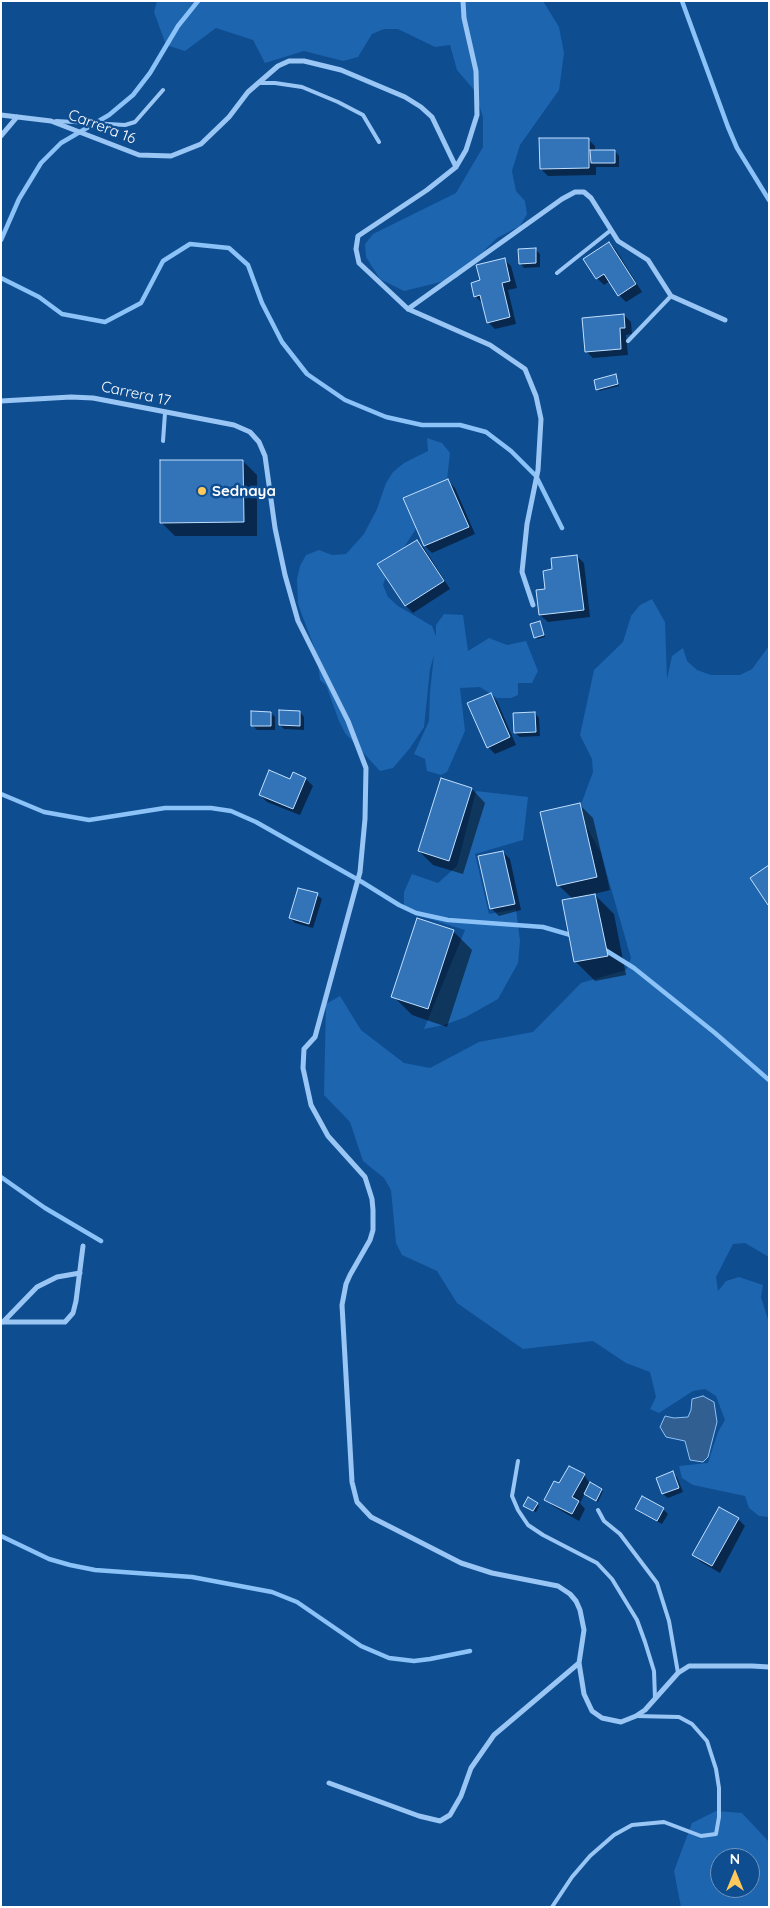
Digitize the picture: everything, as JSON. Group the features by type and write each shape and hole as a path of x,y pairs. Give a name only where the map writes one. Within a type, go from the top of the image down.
{"street":[{"path":"463,1 464,18 476,72 477,115 466,150 456,166 427,190 358,236 356,249 359,264 408,309 497,350 525,369 536,396 541,419 538,470 527,524 522,572 533,605"},
{"name":"Carrera 16","path":"1,115 51,121 139,155 172,156 202,144 229,117 248,92 278,66 289,61 304,61 341,70 405,97 432,117 456,166"},
{"path":"1,136 17,117"},
{"path":"408,309 562,199 575,192 584,192 592,198 618,241 648,260 670,296 725,320"},
{"name":"Carrera 17","path":"1,401 71,397 93,398 234,425 250,432 259,442 265,456 275,528 285,575 298,621 348,721 366,768 365,819 360,872 314,1037 304,1048 304,1068 311,1104 328,1136 365,1178 372,1199 373,1230 370,1240 350,1275 342,1305 352,1489 357,1502 372,1517 461,1563 492,1573 558,1586 570,1594 580,1610 584,1630 579,1663"},
{"path":"2,1322 65,1322 73,1313 75,1307 83,1246"},
{"path":"2,1322 37,1287 57,1277 80,1273"},
{"path":"579,1663 584,1694 592,1711 596,1715 614,1722 621,1722 636,1716 678,1673 689,1666 769,1667"},
{"path":"329,1783 419,1816 440,1821 450,1815 461,1796 471,1768 494,1734 579,1663"}],"lane":[{"path":"259,82 275,82 302,87 338,102 363,115 380,142"},
{"path":"51,121 126,125 135,122 164,90"},
{"path":"556,273 611,230"},
{"path":"628,341 670,296"},
{"path":"164,441 165,413"},
{"path":"518,1461 512,1496 518,1510 528,1525 543,1535 597,1563 612,1579 636,1620 645,1642 654,1671 655,1698"},
{"path":"598,1510 604,1521 620,1534 657,1583 669,1621 678,1673"},
{"path":"552,1907 572,1877 590,1856 614,1834 632,1825 664,1822 701,1836 716,1834 719,1817 719,1788 716,1769 707,1741 692,1724 679,1717 636,1716"}],"shaded area":[{"path":"157,1 543,1 559,27 564,53 559,90 520,145 512,171 516,191 525,201 527,214 520,226 497,238 457,278 404,291 380,279 366,257 365,244 373,234 456,193 483,147 483,117 474,90 457,70 450,45 435,47 398,29 384,29 372,34 358,57 343,61 304,51 265,63 253,40 216,28 185,51 166,45 154,12"},
{"path":"427,438 442,443 450,453 447,479 430,497 414,532 387,573 383,585 388,597 398,606 432,626 436,636 436,625 444,614 463,615 468,651 489,638 507,645 526,641 538,671 532,683 518,683 518,695 511,698 497,698 480,687 460,688 465,731 447,772 441,775 427,771 425,759 414,754 429,721 434,655 430,669 424,727 393,768 380,771 345,733 339,721 326,685 320,680 317,655 298,604 297,579 300,566 306,555 319,550 332,555 346,554 364,534 377,509 386,483 393,472 404,463 428,451"},
{"path":"652,599 665,622 667,679 672,656 683,648 687,661 697,670 711,675 740,675 752,669 769,646 769,1257 745,1243 733,1244 716,1277 718,1291 726,1281 739,1277 763,1285 761,1297 769,1323 769,1517 759,1516 749,1508 745,1496 693,1485 682,1478 679,1466 708,1463 718,1432 725,1420 716,1396 705,1389 693,1391 659,1413 650,1409 656,1397 650,1372 626,1363 593,1341 523,1349 457,1303 437,1271 402,1255 396,1243 391,1190 384,1178 363,1161 350,1122 324,1095 326,1004 340,996 361,1030 404,1063 430,1068 479,1042 533,1032 581,983 626,970 631,958 601,853 582,819 580,807 593,772 592,759 580,735 594,670 623,642 631,616 640,605"},
{"path":"476,791 528,797 523,840 475,854 489,914 516,909 520,941 518,963 498,999 466,1017 444,1025 424,1029 465,930 410,913 404,905 404,892 412,874 438,883 457,866"},
{"path":"703,1396 714,1402 717,1422 708,1457 703,1462 690,1460 685,1441 666,1437 660,1427 665,1416 674,1418 688,1417 692,1399"},
{"path":"716,1811 742,1813 769,1842 769,1907 681,1907 674,1871 692,1823"}],"building":[{"path":"539,138 589,138 589,168 540,169"},
{"path":"590,150 615,150 615,163 591,163"},
{"path":"609,242 636,284 618,296 604,274 596,279 583,259"},
{"path":"536,248 536,263 519,264 518,249"},
{"path":"505,258 510,281 502,283 510,317 487,323 480,295 474,297 471,283 480,280 476,265"},
{"path":"624,314 625,328 620,328 621,349 585,352 582,318"},
{"path":"616,374 618,384 596,390 594,380"},
{"name":"Sednaya","path":"160,460 243,460 244,522 160,523"},
{"path":"448,479 469,527 424,546 403,498"},
{"path":"417,540 444,581 405,606 377,564"},
{"path":"577,555 584,610 539,615 536,590 545,589 543,571 552,569 551,558"},
{"path":"540,621 544,635 534,638 530,624"},
{"path":"491,693 510,737 487,748 467,703"},
{"path":"279,710 300,711 300,726 279,725"},
{"path":"251,711 271,712 271,726 251,726"},
{"path":"535,712 536,732 514,733 513,713"},
{"path":"269,770 290,779 293,772 306,778 293,809 259,795"},
{"path":"441,778 472,788 449,861 418,851"},
{"path":"580,803 597,877 557,886 540,812"},
{"path":"503,851 515,904 490,909 478,856"},
{"path":"769,865 769,904 768,905 750,878"},
{"path":"298,888 318,893 309,924 289,918"},
{"path":"595,894 608,956 574,962 562,900"},
{"path":"417,918 454,930 428,1009 391,997"},
{"path":"569,1466 585,1474 572,1497 579,1501 572,1514 544,1500 554,1481 559,1483"},
{"path":"673,1471 679,1488 662,1494 656,1478"},
{"path":"590,1482 602,1489 596,1501 584,1494"},
{"path":"642,1496 664,1508 657,1521 635,1509"},
{"path":"528,1497 538,1503 533,1511 523,1506"},
{"path":"719,1507 739,1518 712,1566 692,1555"}],"waterway":[{"path":"1,240 19,199 41,163 61,143 109,115 133,95 150,73 178,26 198,1"},
{"path":"682,1 737,148 769,200"},
{"path":"1,278 39,297 62,314 105,322 141,303 163,261 190,244 229,248 248,265 262,303 282,342 307,374 345,400 386,417 422,425 460,425 486,432 511,451 536,476 562,528"},
{"path":"1,794 44,812 89,820 165,808 211,808 231,811 256,822 416,913 448,920 543,927 574,936"},
{"path":"602,948 634,968 715,1033 769,1080"},
{"path":"1,1177 45,1208 101,1241"},
{"path":"1,1536 49,1559 70,1565 95,1570 192,1577 272,1592 297,1602 361,1646 389,1658 414,1661 470,1651"}],"place":[{"name":"Sednaya","path":"202,491"}]}
